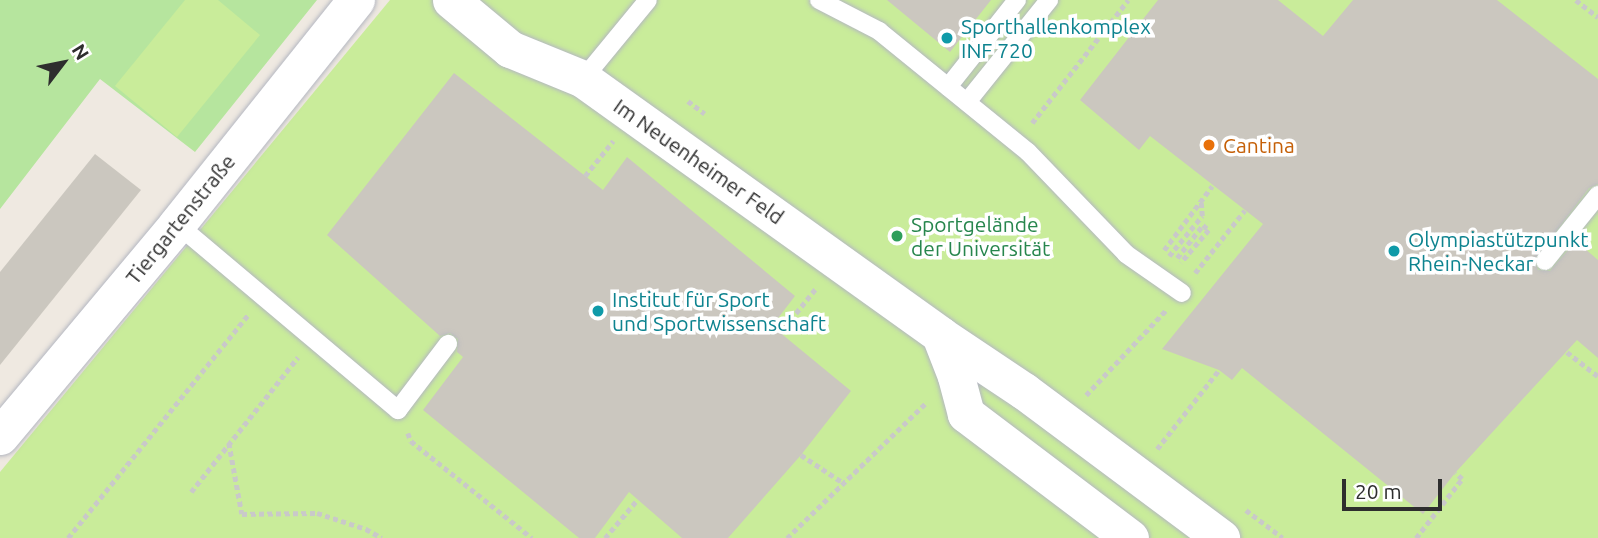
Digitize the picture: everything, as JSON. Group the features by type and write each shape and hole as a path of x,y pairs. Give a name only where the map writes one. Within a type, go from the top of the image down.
{"street":[{"name":"Tiergartenstraße","path":"0,436 177,224 356,0"},
{"name":"Im Neuenheimer Feld","path":"451,0 510,49 583,79 940,335 1024,391 1063,423 1221,538"},
{"path":"940,335 956,376 966,414 1130,538"}],"lane":[{"path":"583,79 648,0"},
{"path":"819,0 879,31 967,102 1016,142 1126,254 1149,269 1168,268 1182,293"},
{"path":"948,87 1017,0"},
{"path":"967,102 1049,0"},
{"path":"1545,261 1598,195"},
{"path":"177,224 398,410 448,344"}],"path":[{"path":"1016,142 1128,0"},
{"path":"1576,0 1598,18"},
{"path":"688,101 705,114"},
{"path":"585,176 634,115"},
{"path":"1149,269 1212,186"},
{"path":"1168,268 1202,216 1202,202"},
{"path":"1063,423 1182,293 1245,210"},
{"path":"1203,225 1209,230 1168,268 1203,225"},
{"path":"780,333 838,260"},
{"path":"68,538 264,295"},
{"path":"191,492 314,337"},
{"path":"1567,352 1598,376"},
{"path":"1137,477 1219,370"},
{"path":"787,538 842,482 956,376"},
{"path":"398,410 411,441 532,538"},
{"path":"229,443 243,514 317,513 366,529 382,538"},
{"path":"801,455 842,482"},
{"path":"1416,538 1462,479 1455,473"},
{"path":"604,538 638,499"}],"green space":[{"path":"0,0 317,0 195,152 100,79 0,209"},
{"path":"185,0 218,0 260,35 177,137 115,86"},
{"name":"Sportgelände der Universität","path":"390,0 1598,0 1598,538 0,538 0,472"}],"building":[{"name":"Sporthallenkomplex INF 720","path":"887,0 991,0 950,52"},
{"name":"Olympiastützpunkt Rhein-Neckar","path":"1158,0 1278,0 1323,36 1353,0 1497,0 1598,79 1598,184 1589,188 1534,260 1538,270 1550,271 1576,241 1598,260 1598,358 1577,340 1455,473 1423,514 1242,368 1232,380 1219,370 1162,349 1263,224 1150,136 1139,150 1080,100"},
{"name":"Institut für Sport und Sportwissenschaft","path":"454,73 603,190 627,157 795,296 772,326 851,391 801,455 728,538 682,538 629,492 595,538 579,538 423,410 463,357 457,352 458,339 450,333 440,336 327,235"},
{"path":"95,154 141,190 0,365 0,272"}],"place":[{"name":"Sporthallenkomplex INF 720","path":"947,38"},
{"name":"Cantina","path":"1209,145"},
{"name":"Sportgelände der Universität","path":"897,236"},
{"name":"Olympiastützpunkt Rhein-Neckar","path":"1394,251"},
{"name":"Institut für Sport und Sportwissenschaft","path":"598,311"}]}
